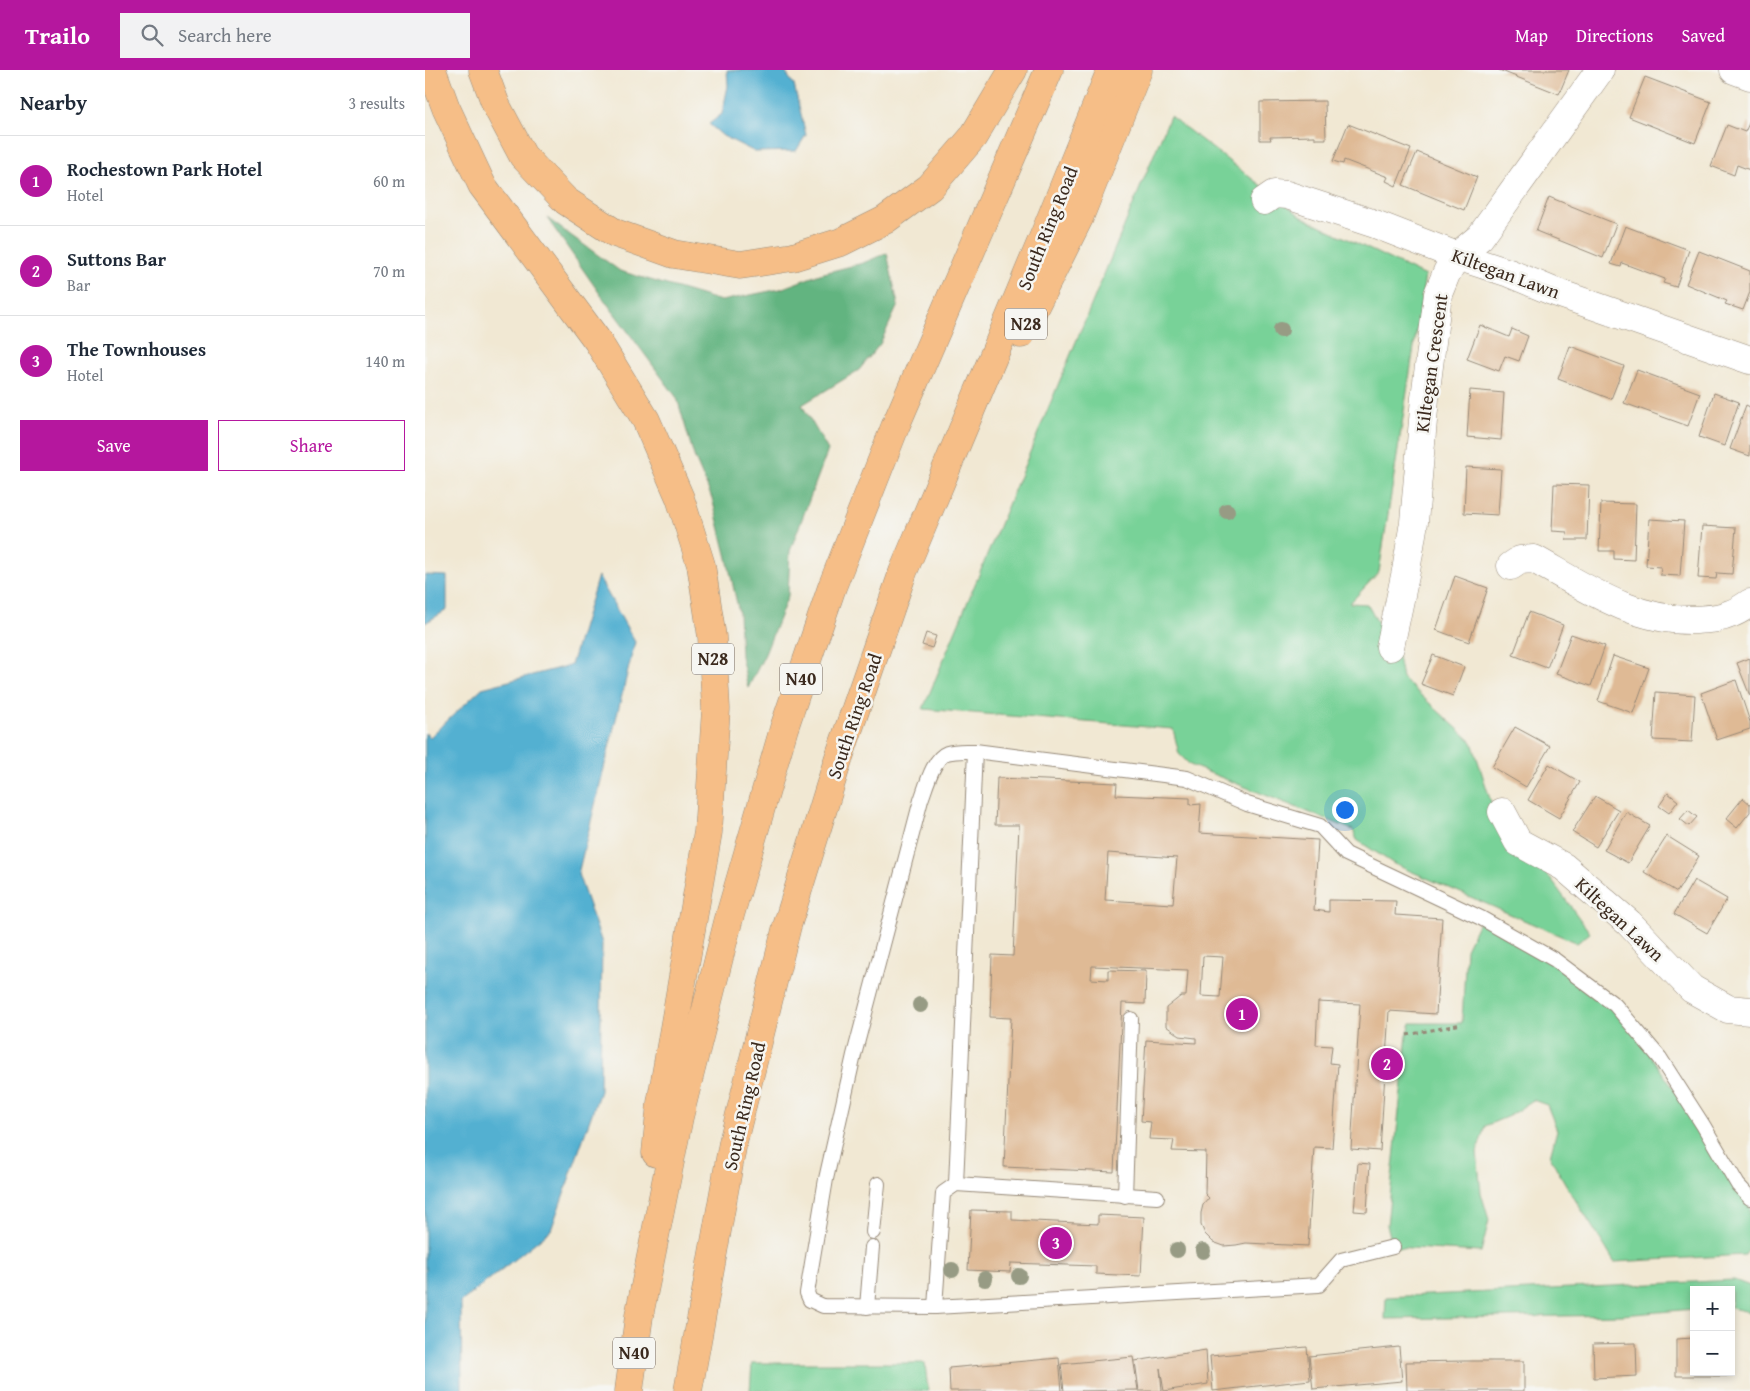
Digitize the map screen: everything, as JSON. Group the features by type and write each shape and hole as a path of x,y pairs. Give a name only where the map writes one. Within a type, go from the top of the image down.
{"highway":[{"name":"N28","path":"432,70 446,108 482,185 597,340 647,420 680,498 701,565 713,637 716,709 708,832 661,1103 639,1316"},
{"path":"483,70 496,105 523,156 566,201 615,233 674,254 740,266 793,258 841,242 885,220 929,188 973,137 1013,70"},
{"name":"N40","path":"629,1391 639,1316 679,1117 728,922 784,728 832,587 895,427 1049,70"},
{"name":"South Ring Road","path":"689,1391 733,1142 787,926 838,760 903,572 1111,70"},
{"name":"N28","path":"903,572 1079,218 1138,70"}],"street":[{"name":"Kiltegan Crescent","path":"1390,647 1414,522 1425,398 1438,294 1447,272 1457,256 1480,237 1599,70"},
{"path":"1734,70 1750,76"},
{"name":"Kiltegan Lawn","path":"1264,201 1274,194 1287,195 1375,224 1457,256 1750,360"},
{"path":"1511,566 1520,560 1534,559 1619,605 1648,615 1685,620 1717,619 1732,614 1750,603"},
{"name":"Kiltegan Lawn","path":"1502,812 1518,842 1565,867 1629,923 1692,989 1728,1009 1750,1011"}],"lane":[{"path":"956,1184 975,751"},
{"path":"1393,1247 1341,1260 1319,1285 935,1307 823,1306 810,1300 807,1293 826,1179 854,1055 921,800 936,762 945,753 975,751 1187,778 1247,804 1320,826 1346,854 1481,918 1555,960 1615,1005 1660,1058 1703,1125 1738,1185 1750,1198"},
{"path":"1125,1196 1131,1019"},
{"path":"873,1232 878,1184"},
{"path":"935,1307 943,1193 956,1184 1157,1197"},
{"path":"867,1307 872,1247"}],"path":[{"path":"1407,1035 1462,1024"}],"green space":[{"path":"1170,116 1302,217 1425,276 1379,572 1350,603 1367,604 1398,657 1402,678 1472,742 1496,818 1539,863 1590,933 1577,943 1394,864 1357,840 1353,830 1190,765 1179,754 1173,729 923,709"},
{"path":"547,218 620,271 721,301 780,289 820,274 863,263 887,253 898,305 880,344 859,370 802,405 828,450 790,551 788,596 765,654 748,688 741,656 739,613 727,558 712,498 694,456 677,398 600,294"},
{"path":"1481,918 1615,1005 1750,1198 1750,1248 1745,1255 1614,1262 1550,1156 1557,1130 1547,1105 1533,1100 1509,1116 1485,1126 1477,1152 1481,1193 1489,1220 1481,1252 1393,1247 1387,1225 1407,1035 1411,1023 1462,1023 1466,949"},
{"path":"1734,1280 1750,1286 1750,1312 1735,1309 1735,1286 1690,1286 1690,1309 1622,1315 1385,1319 1386,1297"},
{"path":"752,1363 925,1363 928,1391 750,1391"}],"water":[{"path":"727,70 784,70 794,85 806,135 796,151 755,152 723,136 709,124 722,114 728,86"},
{"path":"425,575 447,576 447,610 425,623"},
{"path":"598,576 635,642 578,874 602,943 600,1091 551,1230 461,1302 462,1391 425,1391 425,733 430,737 482,688 571,665"}],"building":[{"path":"1499,70 1569,70 1559,94"},
{"path":"1645,77 1711,102 1695,143 1629,117"},
{"path":"1325,101 1326,139 1315,139 1315,136 1270,137 1271,140 1260,140 1260,102"},
{"path":"1750,121 1750,170 1737,165 1734,175 1711,166 1727,125 1745,132"},
{"path":"1348,124 1411,149 1396,186 1386,181 1388,177 1344,160 1343,164 1333,161"},
{"path":"1417,152 1477,177 1464,210 1403,185"},
{"path":"1549,197 1616,224 1603,258 1536,231"},
{"path":"1625,226 1689,250 1676,287 1663,283 1665,279 1622,263 1621,267 1611,264"},
{"path":"1699,251 1750,271 1750,292 1743,310 1725,304 1727,301 1686,284"},
{"path":"1480,325 1509,337 1512,329 1528,336 1519,361 1505,356 1499,371 1467,359"},
{"path":"1570,346 1624,366 1611,399 1558,379"},
{"path":"1637,370 1700,393 1688,426 1624,403"},
{"path":"1470,390 1504,393 1501,440 1467,437"},
{"path":"1714,393 1739,402 1724,446 1699,437"},
{"path":"1746,405 1750,407 1750,456 1730,449"},
{"path":"1466,467 1501,469 1498,515 1464,513"},
{"path":"1554,484 1589,485 1587,540 1566,540 1567,532 1552,531"},
{"path":"1601,503 1636,504 1634,560 1614,559 1614,551 1599,551"},
{"path":"1649,519 1684,521 1680,576 1660,575 1661,567 1646,566"},
{"path":"1702,526 1736,528 1732,574 1717,573 1716,579 1698,578"},
{"path":"1455,576 1488,588 1469,642 1436,630"},
{"path":"1529,612 1563,625 1547,668 1513,655"},
{"path":"926,633 936,636 932,648 922,645"},
{"path":"1571,634 1605,646 1591,686 1556,674"},
{"path":"1433,655 1464,667 1453,696 1421,684"},
{"path":"1613,656 1649,668 1633,713 1598,701"},
{"path":"1750,658 1750,696 1737,663"},
{"path":"1736,680 1750,722 1750,729 1717,740 1701,693"},
{"path":"1656,692 1695,695 1692,742 1653,740"},
{"path":"1515,727 1550,746 1526,787 1492,767"},
{"path":"1549,764 1580,782 1559,818 1528,800"},
{"path":"997,778 1117,783 1116,795 1190,798 1190,805 1201,804 1199,833 1318,840 1314,910 1329,912 1329,900 1396,901 1395,915 1442,918 1436,1014 1389,1011 1380,1151 1351,1149 1360,1004 1318,1002 1316,1045 1332,1046 1330,1063 1338,1064 1332,1148 1314,1147 1308,1246 1246,1243 1224,1246 1213,1242 1205,1234 1201,1225 1203,1205 1209,1198 1205,1194 1206,1152 1172,1151 1174,1140 1149,1139 1151,1122 1141,1121 1146,1040 1196,1043 1196,1038 1180,1036 1166,1026 1166,1008 1181,996 1186,996 1188,970 1092,966 1091,979 1108,980 1108,970 1146,971 1145,1004 1122,1003 1114,1172 1004,1167 1011,1018 990,1017 992,955 1013,956 1019,825 995,825","holes":["1108,853 1177,858 1173,904 1105,900","1203,956 1223,957 1220,997 1201,996"]},
{"path":"1668,793 1678,801 1669,813 1659,806"},
{"path":"1595,796 1619,810 1596,847 1572,832"},
{"path":"1743,798 1750,804 1750,812 1737,828 1726,819"},
{"path":"1688,810 1697,817 1689,826 1680,819"},
{"path":"1626,812 1650,826 1628,863 1604,850"},
{"path":"1667,836 1699,856 1677,892 1644,872"},
{"path":"1694,880 1727,899 1707,933 1674,914"},
{"path":"1358,1163 1370,1164 1367,1212 1354,1211"},
{"path":"971,1210 1012,1211 1012,1220 1098,1224 1098,1215 1144,1217 1141,1276 1096,1274 1096,1266 1011,1263 1010,1272 968,1270"},
{"path":"1690,1338 1690,1376 1676,1376 1676,1339"},
{"path":"1636,1343 1637,1376 1594,1378 1593,1344"},
{"path":"1307,1347 1310,1380 1213,1391 1210,1356"},
{"path":"1399,1347 1402,1381 1313,1389 1309,1356"},
{"path":"1206,1350 1208,1384 1164,1391 1160,1368 1162,1391 1139,1391 1135,1361"},
{"path":"1133,1357 1138,1390 1064,1391 1061,1364"},
{"path":"1059,1358 1062,1391 950,1391 949,1368"},
{"path":"1524,1361 1524,1391 1407,1391 1406,1362"}],"place":[{"name":"Rochestown Park Hotel","path":"1242,1014"},
{"name":"Suttons Bar","path":"1387,1064"},
{"name":"The Townhouses","path":"1056,1243"}]}
